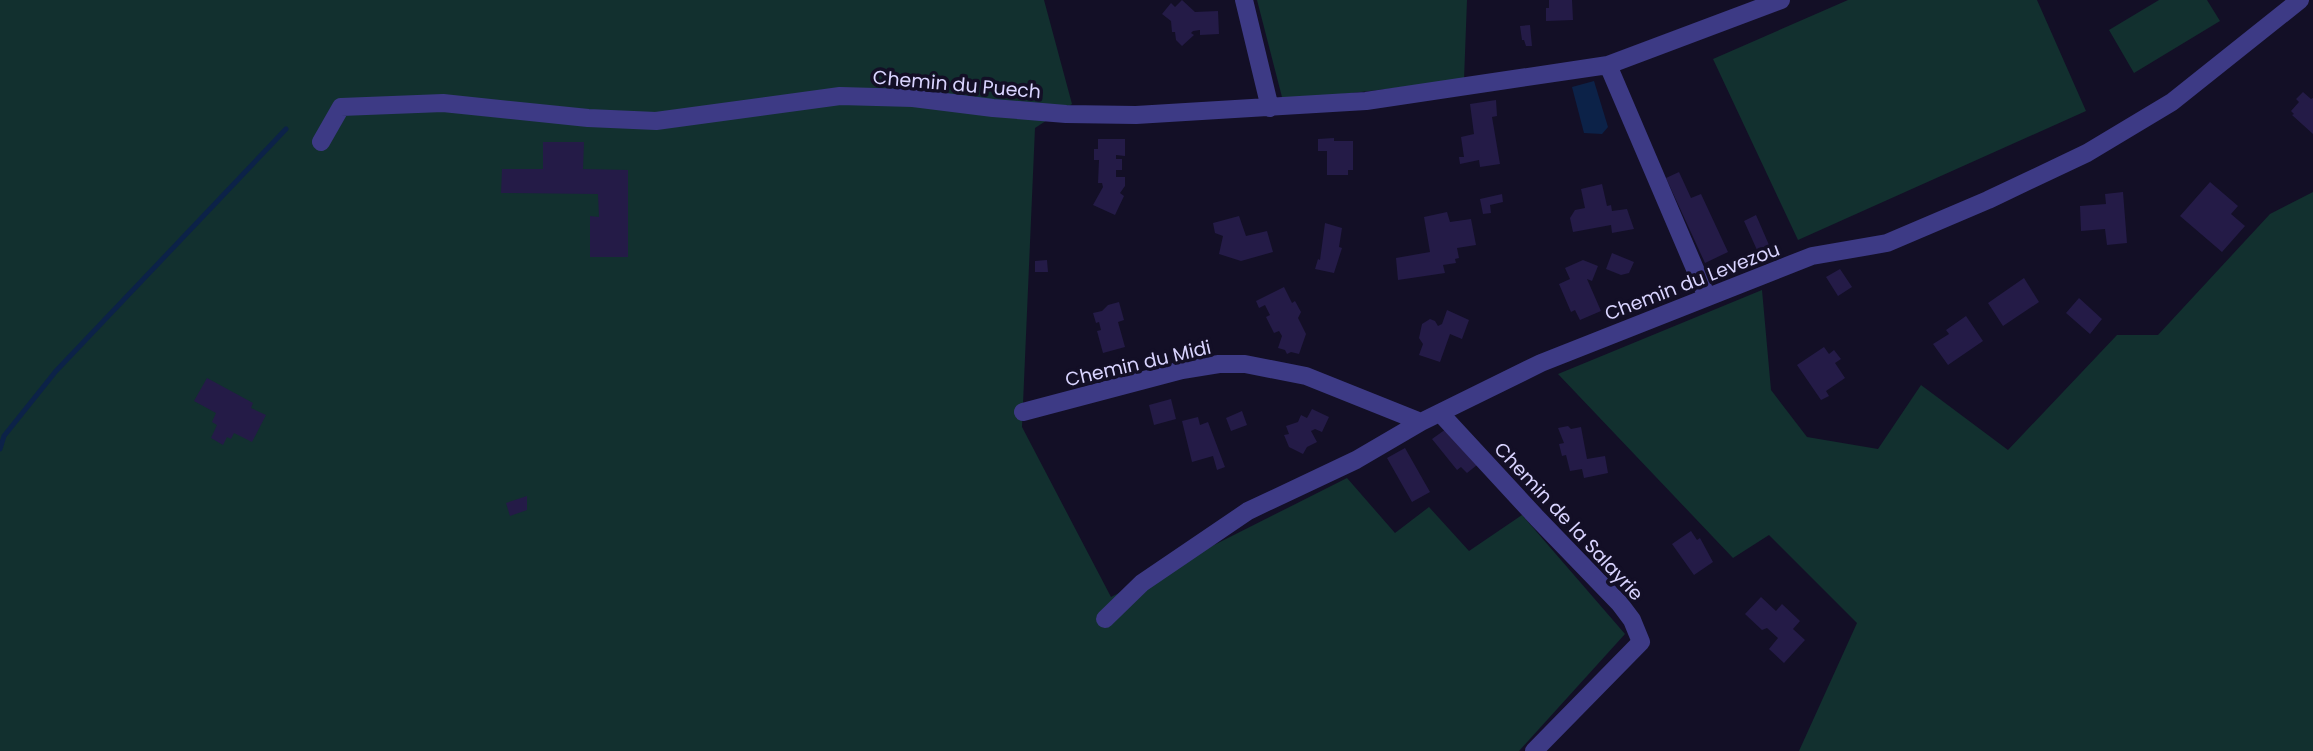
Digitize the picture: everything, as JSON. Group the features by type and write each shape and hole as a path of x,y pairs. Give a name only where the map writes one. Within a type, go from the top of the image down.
{"street":[{"path":"1244,0 1270,108"},
{"name":"Chemin du Puech","path":"321,142 341,107 406,103 443,103 588,118 656,121 841,96 913,98 1066,114 1136,115 1366,101 1608,65 1781,0"},
{"name":"Chemin du Levezou","path":"1105,619 1142,583 1248,511 1356,460 1421,422 1541,363 1812,256 1887,243 1988,200 2087,153 2172,102 2300,0"},
{"path":"1608,65 1707,297"},
{"name":"Chemin du Midi","path":"1023,412 1182,370 1219,364 1245,364 1306,376 1421,422"},
{"name":"Chemin de la Salayrie","path":"1441,414 1536,518 1620,604 1632,620 1641,642 1534,751"}],"green space":[{"path":"0,0 1044,0 1072,104 1035,128 1022,427 1111,597 1347,478 1395,533 1429,507 1469,551 1522,515 1625,634 1519,751 0,751"},
{"path":"1257,0 1467,0 1464,80 1283,101"},
{"path":"1848,0 2037,0 2086,111 1798,240 1713,59"},
{"path":"2159,0 2207,0 2220,21 2134,73 2109,30"},
{"path":"2313,192 2313,751 1799,751 1857,623 1769,535 1733,558 1558,374 1762,290 1771,390 1807,437 1878,449 1921,385 2008,450 2117,335 2158,335 2270,214"}],"water":[{"path":"1594,81 1608,127 1602,134 1584,133 1572,87"}],"building":[{"path":"1182,0 1195,12 1218,11 1219,34 1200,35 1200,30 1193,31 1191,33 1194,35 1182,46 1176,40 1175,32 1172,32 1171,21 1162,14 1171,3 1175,7"},
{"path":"1549,0 1572,0 1573,20 1546,21"},
{"path":"1530,25 1532,46 1526,46 1522,40 1520,26"},
{"path":"2303,92 2313,98 2313,134 2291,111 2299,102 2296,99"},
{"path":"1496,100 1497,116 1492,117 1500,164 1480,167 1479,160 1460,164 1459,157 1464,157 1461,137 1474,134 1470,104"},
{"path":"1334,138 1334,141 1353,141 1353,170 1348,170 1348,175 1327,175 1327,151 1318,151 1318,139"},
{"path":"1098,139 1125,139 1125,156 1116,155 1116,159 1122,159 1122,170 1116,170 1116,177 1125,177 1125,186 1120,193 1124,196 1115,215 1093,205 1103,187 1102,183 1098,183 1099,160 1094,160"},
{"path":"543,142 584,142 583,169 628,170 628,257 590,257 590,216 599,217 598,194 501,193 502,169 543,169"},
{"path":"1679,172 1691,198 1701,194 1728,252 1705,263 1666,178"},
{"path":"2210,182 2238,206 2231,214 2245,226 2222,252 2180,216"},
{"path":"1602,184 1607,206 1611,205 1612,211 1627,209 1634,229 1612,233 1611,225 1573,232 1570,218 1575,210 1585,208 1581,189"},
{"path":"2123,192 2127,243 2107,245 2105,229 2081,231 2080,206 2106,204 2105,194"},
{"path":"1502,194 1503,202 1490,205 1491,213 1483,214 1480,199"},
{"path":"1447,212 1450,222 1471,219 1476,245 1457,248 1459,258 1455,259 1456,263 1443,265 1445,273 1398,280 1396,258 1430,252 1424,217"},
{"path":"1756,215 1769,245 1757,250 1744,221"},
{"path":"1239,216 1246,236 1267,231 1273,252 1241,261 1219,254 1223,236 1215,233 1213,223"},
{"path":"1325,223 1342,228 1339,247 1342,248 1334,273 1315,269 1318,259 1320,260"},
{"path":"1612,253 1634,262 1629,273 1621,275 1606,269"},
{"path":"1047,260 1048,272 1035,272 1035,261"},
{"path":"1583,260 1598,266 1592,281 1587,279 1601,311 1580,320 1575,310 1571,312 1559,284 1570,279 1565,268"},
{"path":"1840,269 1852,287 1838,296 1826,277"},
{"path":"2024,278 2039,302 2003,326 1988,303"},
{"path":"1284,287 1292,303 1295,301 1301,312 1298,318 1306,334 1299,354 1287,354 1285,350 1278,348 1282,336 1279,331 1274,333 1266,317 1270,315 1265,305 1259,308 1256,301"},
{"path":"2079,298 2102,319 2090,334 2066,313"},
{"path":"1119,302 1124,320 1118,322 1125,347 1103,353 1097,331 1101,330 1099,322 1096,323 1093,313"},
{"path":"1447,310 1469,320 1462,339 1450,334 1440,362 1419,355 1423,344 1419,338 1422,324 1430,319 1438,326 1442,324"},
{"path":"1966,316 1983,341 1948,365 1933,344 1949,334 1946,330"},
{"path":"1824,347 1829,354 1834,350 1841,359 1835,363 1845,378 1826,391 1829,396 1821,400 1797,365"},
{"path":"207,378 253,403 251,408 266,415 252,442 234,433 231,439 227,437 223,445 211,438 217,425 212,422 216,413 194,401"},
{"path":"1171,399 1176,419 1154,425 1149,405"},
{"path":"1312,409 1329,417 1322,432 1315,429 1311,431 1317,442 1307,447 1303,454 1289,447 1284,435 1289,434 1286,426 1298,422 1301,415 1307,418"},
{"path":"1242,411 1247,425 1231,431 1226,418"},
{"path":"1198,417 1200,425 1208,422 1225,467 1217,470 1213,456 1192,462 1182,421"},
{"path":"1568,426 1571,429 1581,427 1587,459 1605,456 1608,473 1584,478 1582,469 1570,471 1566,455 1562,456 1559,444 1564,443 1558,428"},
{"path":"1446,429 1477,465 1467,473 1461,467 1457,470 1432,439"},
{"path":"1405,448 1430,492 1412,502 1387,458"},
{"path":"527,496 527,510 510,516 506,503"},
{"path":"1691,531 1697,540 1700,538 1713,562 1694,575 1672,544"},
{"path":"1761,597 1776,611 1782,604 1800,621 1793,629 1805,640 1784,663 1769,649 1778,638 1767,628 1762,630 1745,614"}],"waterway":[{"path":"0,449 4,436 56,371 286,129"}]}
